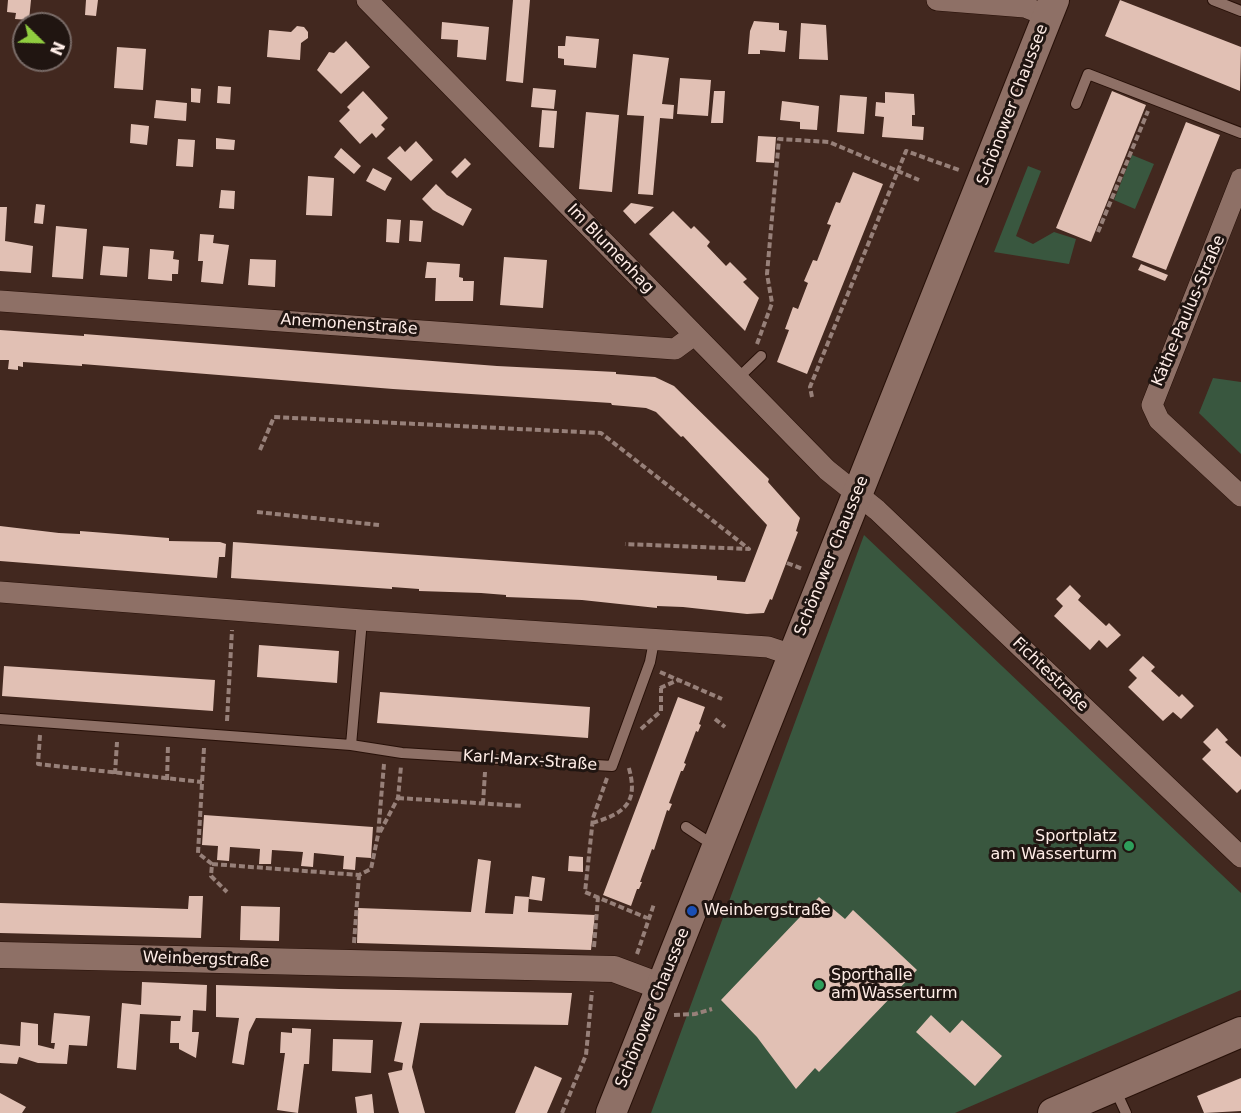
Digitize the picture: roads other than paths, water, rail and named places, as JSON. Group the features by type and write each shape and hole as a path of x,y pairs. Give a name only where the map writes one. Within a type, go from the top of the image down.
{"main road":[{"name":"Schönower Chaussee","path":"611,1113 662,1002 720,840 792,655 1051,8"},
{"path":"1053,1113 1241,1032"}],"street":[{"name":"Im Blumenhag","path":"367,0 827,470 836,474 857,495"},
{"path":"937,0 1051,8"},
{"name":"Käthe-Paulus-Straße","path":"1239,193 1153,397 1152,405 1159,420 1241,496"},
{"name":"Anemonenstraße","path":"0,301 675,349 694,335"},
{"name":"Fichtestraße","path":"857,495 877,510 1241,856"},
{"path":"0,592 654,641 768,647 792,655"},
{"name":"Weinbergstraße","path":"0,955 614,969 662,1002"}],"lane":[{"path":"1213,0 1241,11"},
{"path":"1076,104 1088,74 1241,133"},
{"path":"737,379 757,355"},
{"path":"351,745 356,663 362,620"},
{"name":"Karl-Marx-Straße","path":"0,719 204,736 351,745 402,753 612,766 648,667 654,641"},
{"path":"686,827 704,839 720,840"},
{"path":"1114,1086 1126,1113"}],"place":[{"name":"Sportplatz am Wasserturm","path":"1129,846"},
{"name":"Weinbergstraße","path":"692,911"},
{"name":"Sporthalle am Wasserturm","path":"819,985"}]}
